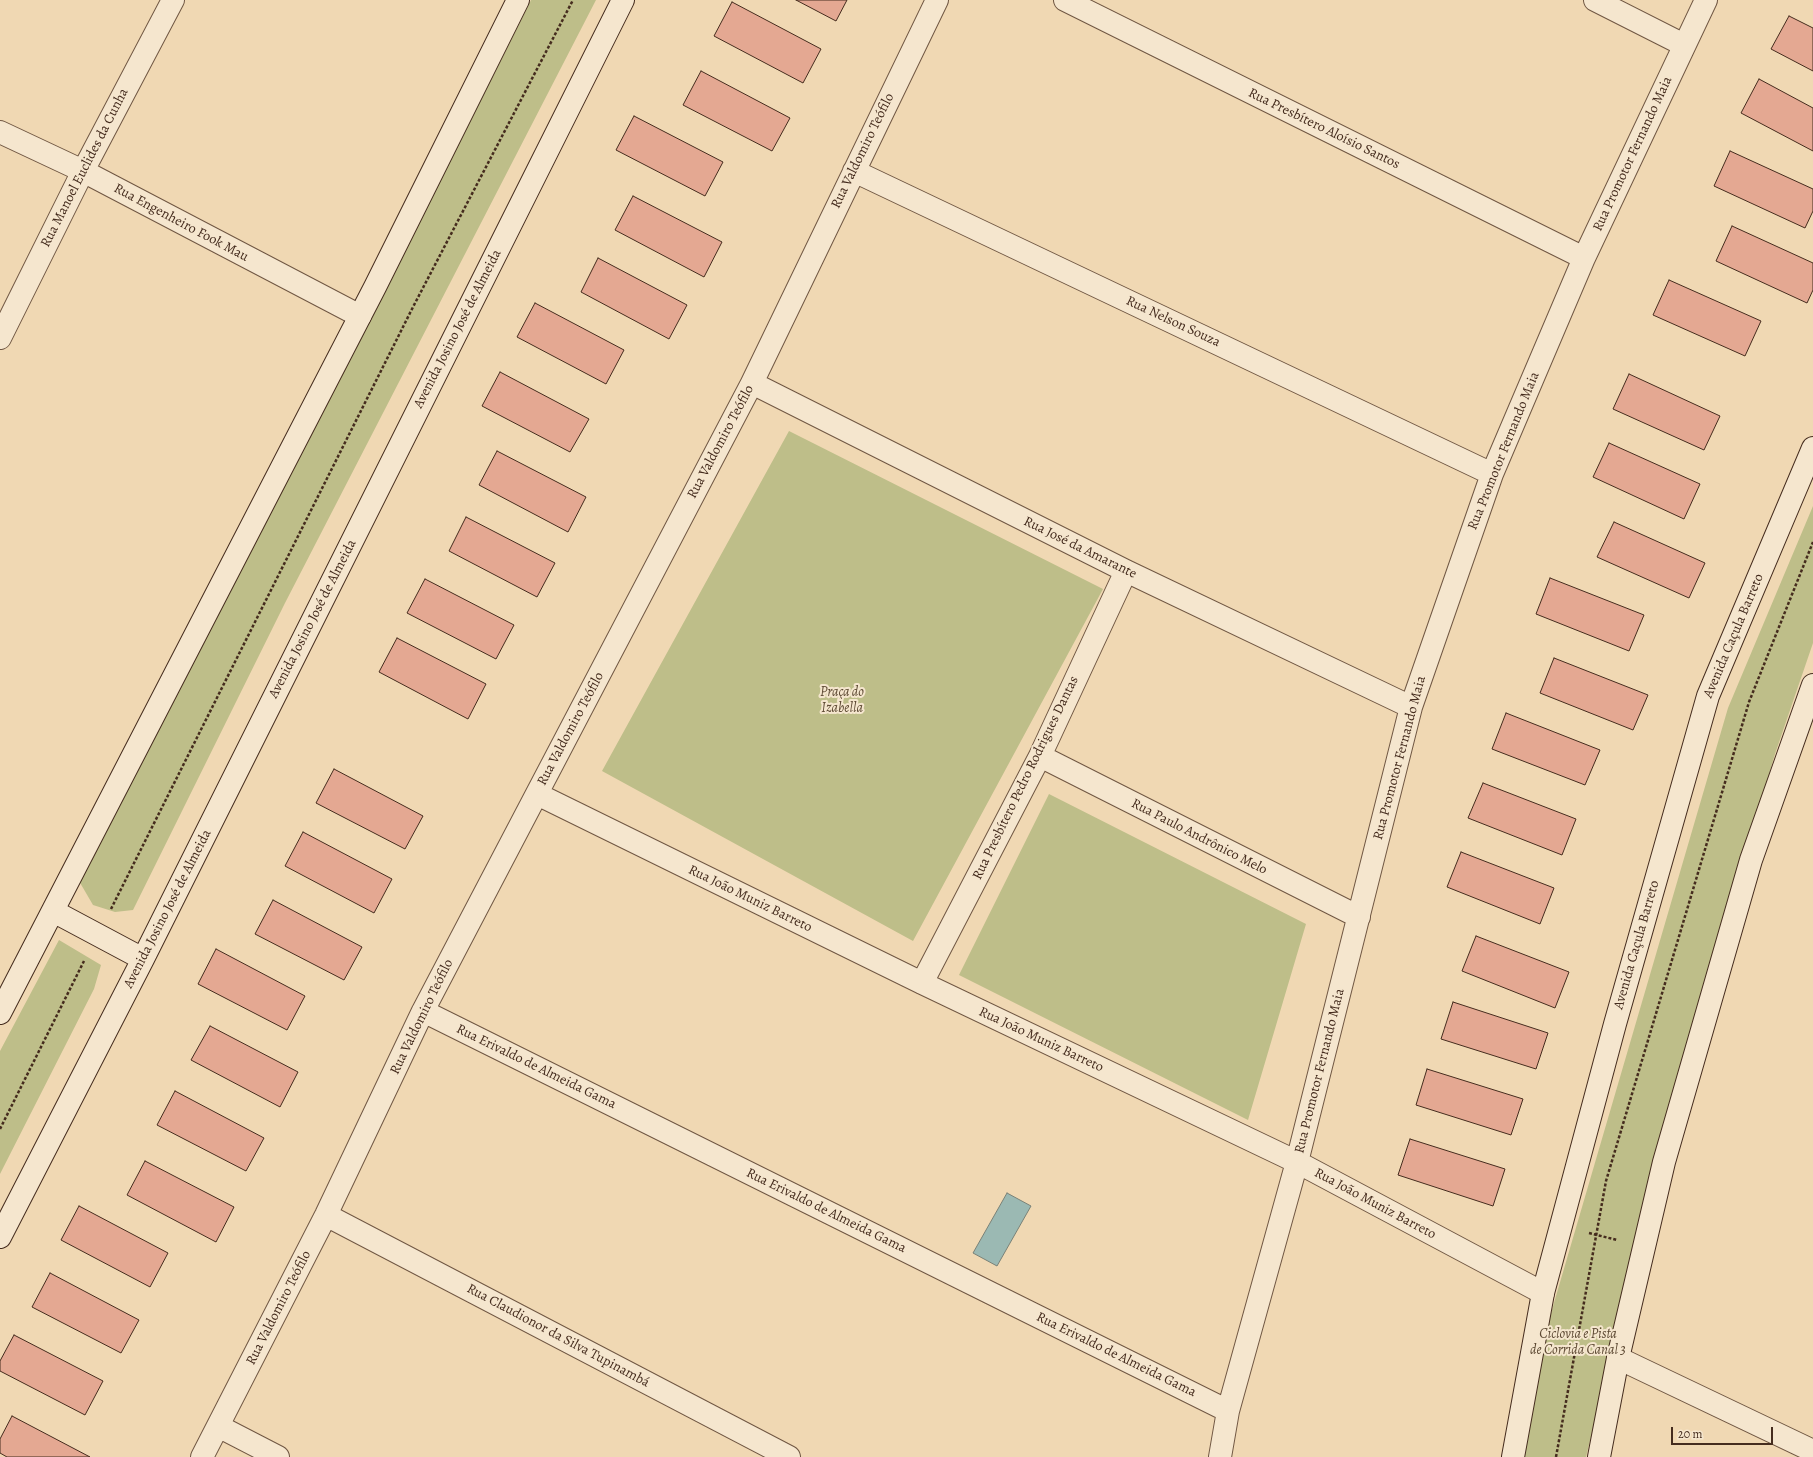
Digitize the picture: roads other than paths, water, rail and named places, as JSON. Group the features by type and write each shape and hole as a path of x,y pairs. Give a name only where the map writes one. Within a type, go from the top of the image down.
{"street":[{"name":"Rua Manoel Euclides da Cunha","path":"0,338 82,171 173,0"},
{"path":"0,1013 360,316 518,0"},
{"name":"Avenida Josino José de Almeida","path":"0,1237 143,959 623,0"},
{"name":"Rua Valdomiro Teófilo","path":"202,1457 326,1215 423,1011 752,383 937,0"},
{"name":"Rua Presbítero Aloísio Santos","path":"1065,0 1584,258"},
{"path":"1595,0 1684,45"},
{"name":"Rua Promotor Fernando Maia","path":"1220,1457 1228,1411 1298,1162 1411,707 1492,474 1584,258 1706,0"},
{"name":"Rua Engenheiro Fook Mau","path":"0,132 82,171 360,316"},
{"name":"Rua Nelson Souza","path":"854,171 1492,474"},
{"name":"Rua José da Amarante","path":"752,383 1126,571 1411,707"},
{"name":"Avenida Caçula Barreto","path":"1513,1457 1543,1293 1615,1024 1708,696 1813,448"},
{"name":"Rua Presbítero Pedro Rodrigues Dantas","path":"922,983 1040,756 1126,571"},
{"path":"1599,1457 1618,1358 1664,1162 1751,860 1813,686"},
{"name":"Rua Paulo Andrônico Melo","path":"1040,756 1359,917"},
{"name":"Rua João Muniz Barreto","path":"537,794 922,983 1298,1162 1543,1293"},
{"path":"53,912 143,959"},
{"name":"Rua Erivaldo de Almeida Gama","path":"423,1011 1228,1411"},
{"name":"Rua Claudionor da Silva Tupinambá","path":"326,1215 789,1457"},
{"path":"1618,1358 1813,1451"},
{"path":"218,1426 278,1457"}],"water":[{"path":"1007,1193 1031,1206 997,1266 973,1253"}],"park label":[{"name":"Praça do Izabella","path":"842,702"},
{"name":"Ciclovia e Pista de Corrida Canal 3","path":"1578,1344"}]}
